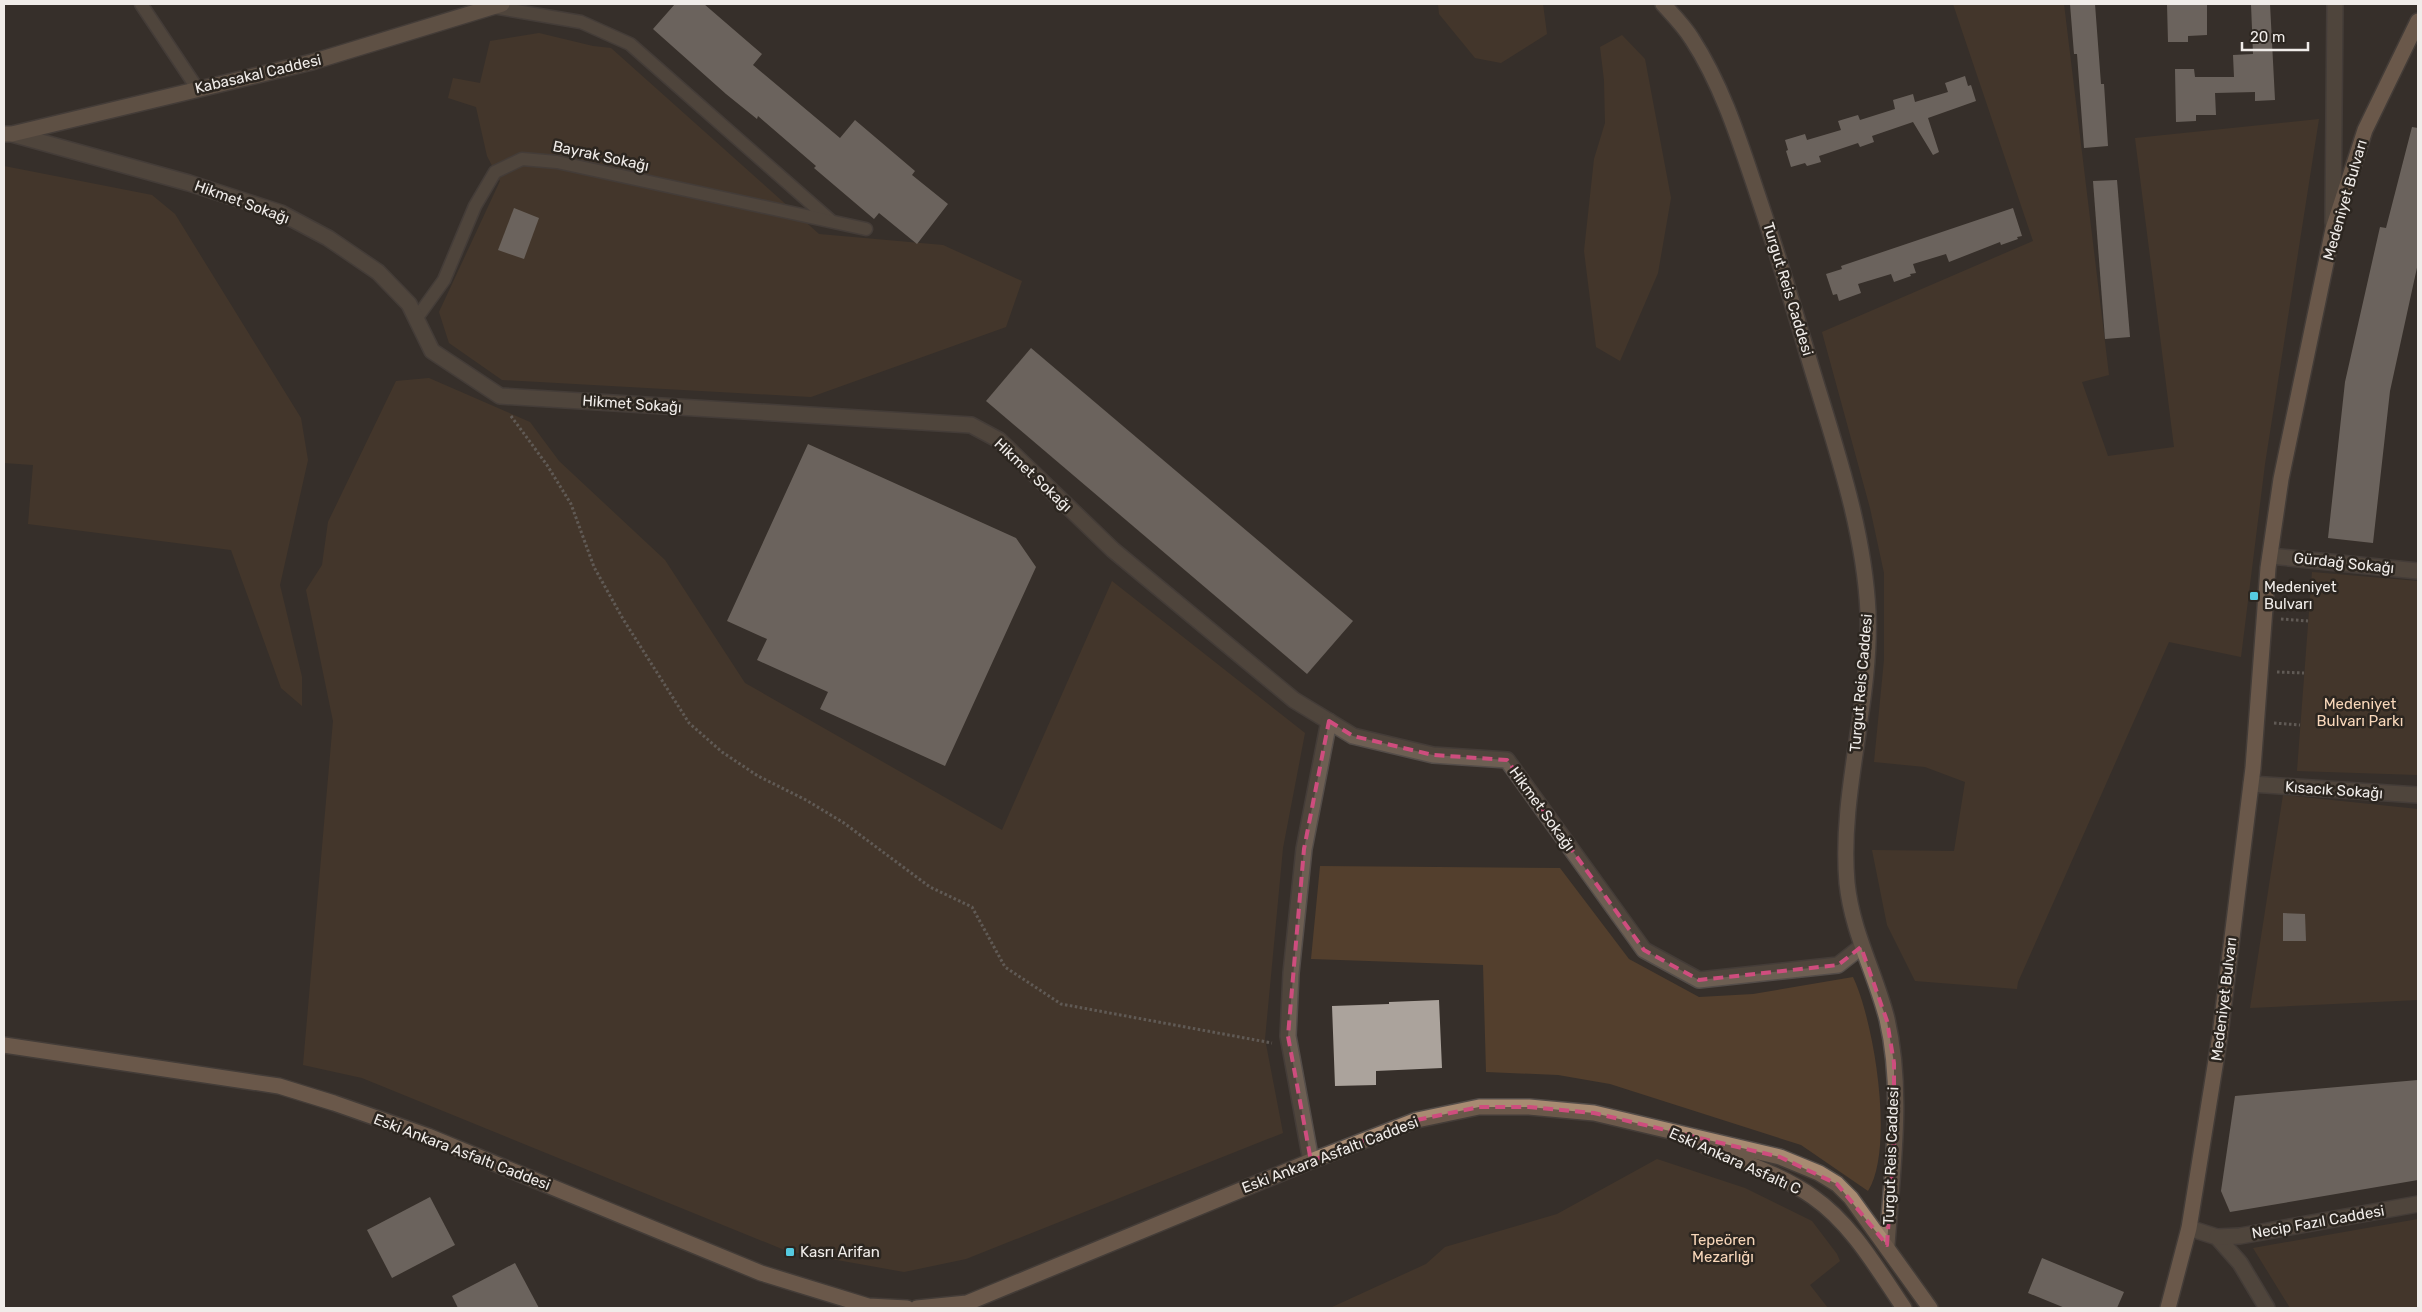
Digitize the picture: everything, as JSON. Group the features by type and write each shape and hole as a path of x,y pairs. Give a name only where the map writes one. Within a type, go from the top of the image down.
{"main road":[{"name":"Medeniyet Bulvarı","path":"2168,1308 2189,1228 2220,1035 2250,784 2270,556 2281,479 2333,230 2365,130 2413,43 2418,21"},
{"name":"Eski Ankara Asfaltı Caddesi","path":"4,1045 279,1086 334,1102 428,1136 761,1272 868,1306 907,1308"},
{"name":"Eski Ankara Asfaltı Caddesi","path":"917,1308 967,1303 1311,1161 1417,1120 1480,1107 1529,1106 1594,1114 1661,1129 1780,1157 1819,1173 1852,1198 1930,1308"},
{"name":"Eski Ankara Asfaltı C","path":"1661,1129 1788,1181 1814,1198 1855,1238 1904,1308"}],"street":[{"name":"Turgut Reis Caddesi","path":"1663,4 1690,36 1710,69 1744,155 1781,263 1856,523 1865,568 1868,616 1846,849 1847,882 1851,909 1861,947 1878,989 1888,1021 1894,1064 1894,1143 1887,1245"},
{"path":"2333,230 2334,4"},
{"name":"Kabasakal Caddesi","path":"6,133 312,62 497,5"},
{"name":"Hikmet Sokağı","path":"6,133 189,183 280,213 328,238 378,272 409,304 432,351 500,396 971,425 999,440 1113,550 1294,700 1353,736 1433,755 1507,760 1644,950 1699,980 1838,965 1861,947"},
{"name":"Gürdağ Sokağı","path":"2270,556 2418,571"},
{"path":"1311,1161 1288,1036 1291,973 1304,849 1329,721"},
{"name":"Kısacık Sokağı","path":"2250,784 2418,795"},
{"name":"Necip Fazıl Caddesi","path":"2217,1237 2240,1236 2418,1204"},
{"path":"2189,1228 2217,1237 2240,1263 2267,1308"}],"lane":[{"path":"142,4 197,88"},
{"path":"497,5 581,22 630,44 832,222"},
{"name":"Bayrak Sokağı","path":"416,318 444,280 475,206 495,172 522,159 557,162 866,229"}],"path":[{"path":"492,390 547,465 571,504 594,567 623,620 689,723 722,752 758,776 806,800 844,823 930,887 972,907 1005,967 1061,1004 1290,1046"},
{"path":"2264,618 2308,621"},
{"path":"2260,671 2304,674"},
{"path":"2256,722 2300,725"}],"highlighted area":[{"path":"1329,721 1353,736 1433,755 1507,760 1644,950 1699,980 1838,965 1861,947 1887,1021 1894,1063 1894,1143 1887,1245 1837,1184 1780,1157 1594,1113 1529,1107 1479,1107 1417,1120 1311,1161 1288,1036 1304,849"}],"green space":[{"path":"1438,4 1543,4 1547,34 1501,63 1475,58 1439,14"},
{"path":"1953,4 2064,4 2109,375 2082,382 2108,456 2174,447 2135,138 2319,119 2265,464 2241,657 2169,642 2018,982 2017,989 1915,981 1887,925 1872,850 1954,851 1965,782 1925,767 1874,762 1884,660 1884,573 1870,508 1822,332 2033,241"},
{"path":"539,33 593,46 611,48 819,234 943,245 1022,281 1006,327 811,397 502,380 449,343 439,312 500,181 487,156 476,107 448,98 453,78 480,83 490,41"},
{"path":"1622,35 1645,59 1671,198 1658,273 1620,361 1596,347 1584,251 1594,159 1605,123 1604,80 1600,47"},
{"path":"4,166 152,195 175,214 301,418 308,460 280,585 302,677 302,706 281,688 231,550 28,524 33,465 4,463"},
{"path":"429,378 530,422 559,461 665,560 745,683 1002,830 1112,581 1305,733 1283,848 1265,1039 1283,1133 966,1259 904,1272 787,1251 362,1078 303,1065 333,721 306,590 322,565 328,522 396,381"},
{"name":"Medeniyet Bulvarı Parkı","path":"2312,572 2418,581 2418,775 2297,771"},
{"path":"2283,795 2418,809 2418,1000 2250,1008"},
{"path":"1320,866 1560,868 1629,959 1699,997 1753,994 1853,977 1868,1023 1874,1053 1881,1116 1880,1146 1876,1171 1868,1191 1801,1145 1610,1084 1558,1075 1486,1072 1483,965 1311,959"},
{"name":"Tepeören Mezarlığı","path":"1657,1159 1745,1188 1812,1221 1837,1254 1840,1261 1810,1285 1828,1308 1330,1308 1426,1264 1445,1247 1557,1214"},
{"path":"2418,1219 2418,1308 2290,1308 2253,1248"}],"building":[{"path":"675,4 704,4 762,54 753,65 840,138 855,120 915,171 912,175 948,204 917,244 879,213 874,219 814,168 816,166 758,116 757,119 726,94 653,29"},
{"path":"2070,4 2095,4 2101,84 2104,84 2108,146 2084,148 2077,54 2074,54"},
{"path":"2167,4 2207,4 2207,35 2188,36 2188,42 2168,42"},
{"path":"2251,4 2270,4 2275,100 2255,101 2255,92 2215,93 2216,115 2196,115 2196,121 2176,122 2175,69 2194,69 2195,77 2234,77 2233,55 2253,54"},
{"path":"1965,76 1968,86 1971,85 1976,101 1928,118 1939,152 1933,155 1913,122 1872,136 1874,142 1860,147 1858,143 1819,156 1821,162 1807,166 1805,163 1791,167 1785,140 1805,134 1807,140 1841,130 1838,121 1858,115 1860,120 1895,109 1893,100 1913,94 1915,102 1948,92 1945,83"},
{"path":"2412,127 2418,128 2418,263 2390,391 2373,543 2328,538 2345,382 2380,227 2386,228"},
{"path":"2117,180 2130,337 2105,339 2093,181"},
{"path":"514,208 539,218 524,259 498,250"},
{"path":"2013,208 2022,236 2017,237 2018,239 2001,245 2000,242 1949,262 1946,254 1913,264 1916,273 1910,274 1911,276 1894,282 1891,274 1858,284 1861,293 1839,301 1837,294 1833,295 1826,274 1842,269 1841,266"},
{"path":"1031,348 1353,621 1307,674 986,401"},
{"path":"808,444 1016,538 1036,567 945,766 820,709 828,692 757,660 767,639 727,621"},
{"path":"2283,913 2305,914 2306,941 2283,941"},
{"path":"1439,1000 1442,1068 1376,1071 1376,1085 1335,1086 1332,1006"},
{"path":"2418,1080 2418,1180 2230,1212 2221,1191 2235,1096"},
{"path":"430,1197 455,1245 392,1278 367,1230"},
{"path":"2042,1258 2124,1292 2117,1308 2065,1308 2028,1293"},
{"path":"515,1263 539,1308 458,1308 452,1296"}],"place":[{"name":"Medeniyet Bulvarı","path":"2254,596"},
{"name":"Kasrı Arifan","path":"790,1252"}]}
